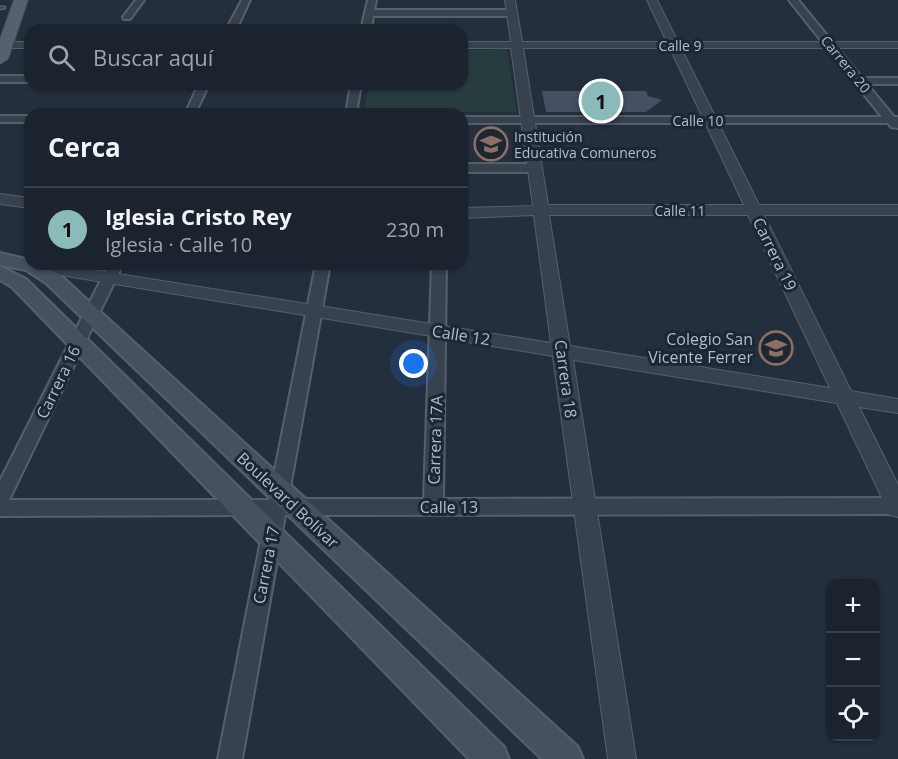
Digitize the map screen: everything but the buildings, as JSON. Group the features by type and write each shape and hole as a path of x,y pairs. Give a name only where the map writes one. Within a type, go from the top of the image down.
{"main road":[{"path":"2,49 21,0"},
{"path":"8,265 20,283 492,759"},
{"name":"Boulevard Bolívar","path":"8,265 24,270"},
{"name":"Boulevard Bolívar","path":"24,270 53,279 284,503 566,759"}],"street":[{"path":"127,17 140,0"},
{"path":"234,24 246,0"},
{"path":"367,24 372,0"},
{"name":"Carrera 19","path":"652,0 898,506"},
{"name":"Carrera 20","path":"793,0 896,122"},
{"path":"369,13 511,7"},
{"name":"Carrera 18","path":"511,7 622,759"},
{"name":"Calle 9","path":"468,45 898,45"},
{"path":"2,49 24,46"},
{"path":"0,79 24,79"},
{"path":"860,81 898,81"},
{"path":"193,108 201,90"},
{"path":"352,108 355,90"},
{"path":"0,119 24,119"},
{"name":"Calle 10","path":"468,120 896,122"},
{"path":"468,168 535,168"},
{"path":"3,202 24,203"},
{"name":"Calle 11","path":"468,213 541,210 898,210"},
{"name":"Calle 12","path":"8,265 24,266"},
{"name":"Calle 12","path":"95,270 112,271 314,312 898,406"},
{"name":"Carrera 17","path":"230,759 271,537 284,503 322,270"},
{"name":"Carrera 17A","path":"433,507 439,270"},
{"name":"Carrera 16","path":"0,500 112,271"},
{"name":"Calle 13","path":"0,508 242,508 284,503 433,507 898,506"}],"green space":[{"path":"507,49 517,112 468,112 468,108 365,108 367,90 468,90 468,50"}],"place":[{"name":"Iglesia Cristo Rey","path":"601,101"},
{"name":"Institución Educativa Comuneros","path":"491,144"},
{"name":"Colegio San Vicente Ferrer","path":"776,348"}]}
